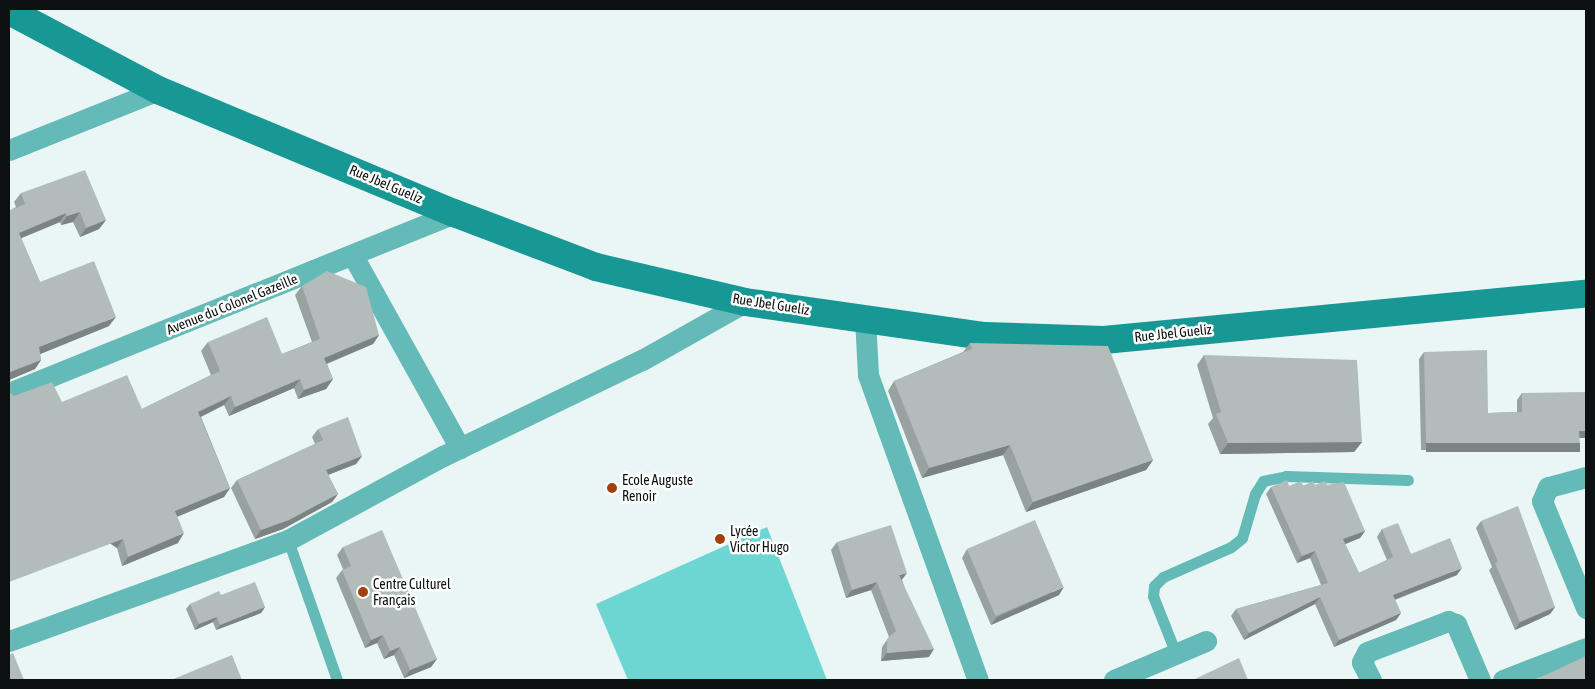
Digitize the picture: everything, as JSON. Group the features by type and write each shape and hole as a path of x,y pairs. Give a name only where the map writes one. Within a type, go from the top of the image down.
{"street":[{"name":"Rue Jbel Gueliz","path":"9,11 158,90 454,213 596,267 745,302 985,336 1104,340 1586,294"},
{"path":"9,150 158,90"},
{"name":"Avenue du Colonel Gazeille","path":"9,393 353,256 454,213"},
{"path":"353,256 460,448"},
{"path":"9,641 288,540 460,448 642,360 745,302"},
{"path":"865,319 868,375 978,680"},
{"path":"1586,477 1548,487 1542,501 1586,608"},
{"path":"1371,680 1362,662 1367,652 1448,621 1456,624 1480,680"},
{"path":"1114,680 1206,640"},
{"path":"1503,680 1586,648"}],"lane":[{"path":"1176,654 1153,596 1154,586 1163,577 1231,547 1242,538 1248,526 1254,494 1263,481 1286,476 1408,480"},
{"path":"288,540 337,680"}],"shaded area":[{"path":"767,527 827,680 628,680 596,604"}],"building":[{"path":"85,170 106,220 86,228 80,212 67,216 66,213 19,233 40,282 94,261 116,317 39,347 41,360 9,374 9,211 25,204 21,193"},
{"path":"327,271 366,287 379,335 324,358 333,379 304,390 300,379 235,407 231,396 198,412 230,488 175,511 184,533 128,557 123,539 9,582 9,392 14,396 52,382 62,402 127,375 142,409 220,371 208,342 267,317 282,354 320,339 302,286"},
{"path":"970,343 1108,346 1153,460 1033,502 1010,445 929,468 894,381 972,349"},
{"path":"1487,350 1488,413 1522,412 1522,393 1586,392 1586,431 1579,431 1580,443 1426,443 1424,352"},
{"path":"1204,355 1357,360 1362,442 1228,443 1216,414 1221,412"},
{"path":"348,417 362,456 326,470 338,494 289,520 261,530 237,480 323,440 318,429"},
{"path":"1287,480 1289,486 1301,481 1303,486 1313,481 1315,485 1325,481 1327,485 1344,482 1365,531 1343,539 1359,573 1393,557 1382,529 1398,523 1411,554 1450,538 1462,568 1393,595 1401,613 1339,640 1320,597 1249,633 1236,609 1328,583 1315,551 1302,556 1271,487"},
{"path":"1518,506 1555,607 1520,622 1495,563 1498,562 1481,521"},
{"path":"1035,520 1064,587 995,616 967,549"},
{"path":"891,525 907,573 899,575 934,649 887,653 887,639 896,631 877,582 852,590 837,542"},
{"path":"382,530 437,659 410,670 400,647 390,651 383,635 371,640 342,570 351,566 343,547"},
{"path":"255,582 265,607 220,625 217,617 199,624 190,604 219,591 221,595"},
{"path":"13,653 24,680 9,680 9,655"},
{"path":"232,655 242,680 171,680"},
{"path":"1586,656 1586,680 1535,680"},
{"path":"1239,658 1248,680 1193,680"}],"place":[{"name":"Ecole Auguste Renoir","path":"612,488"},
{"name":"Lycée Victor Hugo","path":"720,539"},
{"name":"Centre Culturel Français","path":"363,592"}]}
